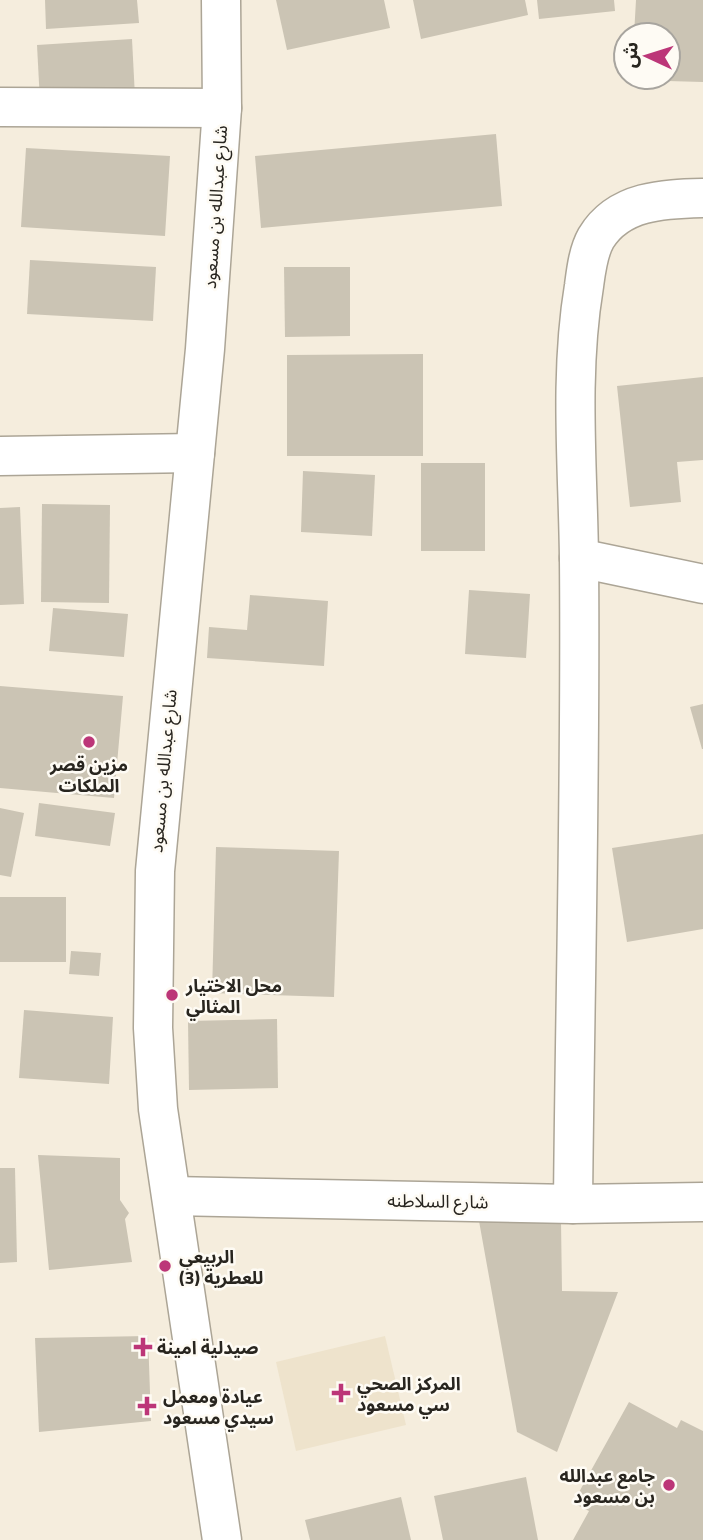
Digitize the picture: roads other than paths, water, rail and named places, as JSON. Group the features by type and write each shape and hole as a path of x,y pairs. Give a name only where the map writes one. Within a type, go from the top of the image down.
{"street":[{"name":"شارع عبدالله بن مسعود","path":"221,0 222,108 195,453 178,603 155,871 153,1028 158,1109 222,1540"},
{"path":"0,107 222,108"},
{"path":"573,1204 579,558 575,430 577,334 588,262 596,238 619,213 647,202 703,198"},
{"path":"0,456 195,453"},
{"path":"579,558 703,584"},
{"name":"شارع السلاطنه","path":"172,1196 573,1204 703,1202"}],"place":[{"name":"مزين قصر الملكات","path":"89,742"},
{"name":"محل الاختيار المثالي","path":"172,995"},
{"name":"الربيعي (3) للعطرية","path":"165,1266"},
{"name":"صيدلية امينة","path":"143,1347"},
{"name":"المركز الصحي سي مسعود","path":"341,1393"},
{"name":"عيادة ومعمل سيدي مسعود","path":"147,1406"},
{"name":"جامع عبدالله بن مسعود","path":"669,1485"}]}
